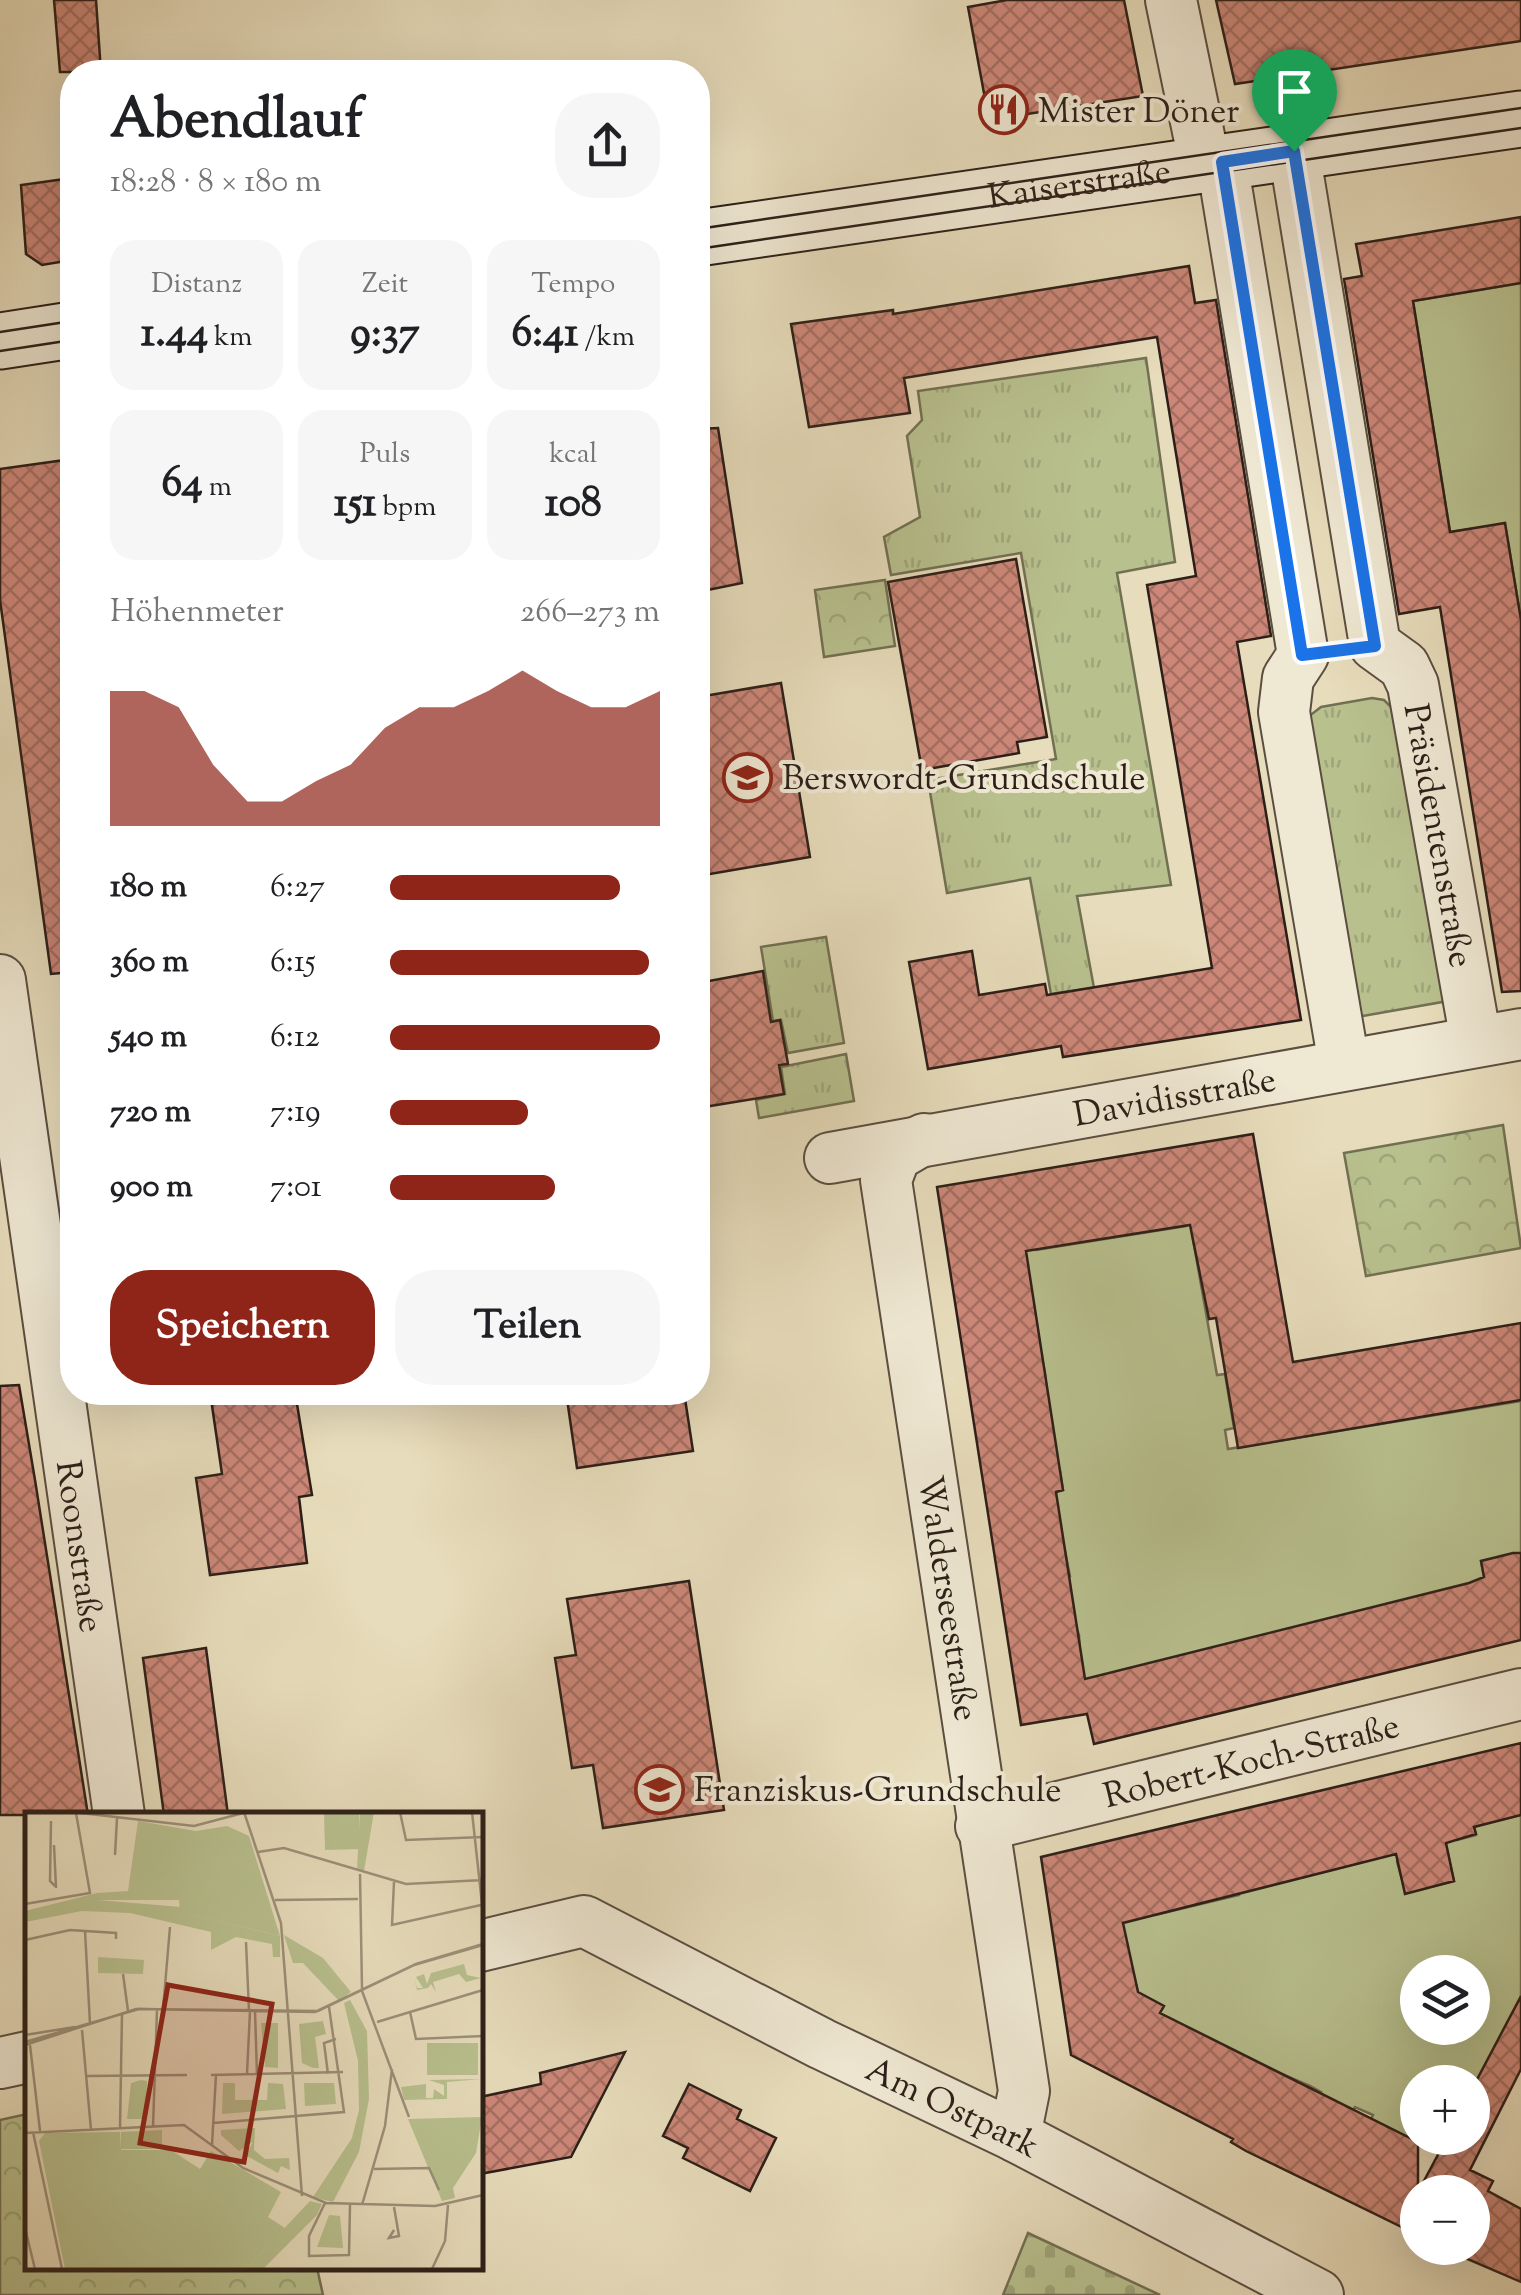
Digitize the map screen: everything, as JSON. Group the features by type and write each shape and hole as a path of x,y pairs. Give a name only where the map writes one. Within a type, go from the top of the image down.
{"main road":[{"name":"Kaiserstraße","path":"710,236 1521,119"},
{"path":"0,341 60,332"}],"street":[{"path":"1171,0 1214,163 1302,655 1288,678 1284,712 1344,1064"},
{"path":"1294,151 1375,646 1302,655"},
{"name":"Präsidentenstraße","path":"1375,646 1404,666 1412,685 1498,1038"},
{"name":"Roonstraße","path":"0,980 38,1295 119,1812"},
{"name":"Davidisstraße","path":"830,1158 1498,1038"},
{"name":"Walderseestraße","path":"924,1139 895,1156 886,1180 1024,2091 1015,2136"},
{"name":"Robert-Koch-Straße","path":"981,1826 1521,1694"},
{"name":"Am Ostpark","path":"482,1946 584,1921 822,2044 1015,2136 1318,2295"},
{"path":"0,2063 25,2058"}],"green space":[{"path":"1521,283 1521,620 1505,524 1450,532 1413,301"},
{"path":"1146,358 1175,562 1117,573 1171,885 1077,896 1094,988 1051,994 1030,878 947,893 928,780 1056,759 1021,553 891,575 884,537 920,517 907,436 922,420 918,391"},
{"path":"885,580 895,646 824,657 815,590"},
{"path":"1372,698 1384,700 1395,711 1446,996 1442,1002 1363,1016 1356,1013 1308,717 1321,707"},
{"path":"826,937 844,1043 788,1053 781,1020 773,1021 761,947"},
{"path":"846,1054 854,1101 759,1118 756,1100 785,1094 781,1067"},
{"path":"1503,1125 1521,1248 1366,1276 1344,1153"},
{"path":"1198,1214 1192,1234 1217,1375 1225,1374 1234,1428 1225,1430 1228,1449 1521,1401 1521,1553 1481,1561 1484,1577 1470,1584 1082,1681 1079,1635 1059,1578 1070,1576 1053,1492 1063,1490 1060,1471 1053,1472 1045,1373 1017,1244 1036,1250 1186,1226"},
{"path":"1521,1815 1521,2007 1487,2065 1400,2065 1400,2145 1369,2124 1373,2115 1355,2107 1351,2114 1319,2097 1321,2092 1310,2086 1169,2026 1138,1992 1116,1906 1155,1915 1239,1895 1239,1891 1400,1844 1397,1862 1406,1893 1454,1881 1447,1850 1436,1836 1457,1840 1476,1835 1474,1826"},
{"path":"25,2114 25,2270 317,2270 323,2295 0,2295 0,2120"},
{"path":"1028,2233 1160,2295 1003,2295"}],"building":[{"path":"54,0 96,0 100,60 60,60 60,72"},
{"path":"1007,0 1124,0 1143,96 989,120 968,7"},
{"path":"1216,0 1521,0 1521,41 1235,84"},
{"path":"60,180 60,262 42,265 26,254 21,185"},
{"path":"1521,217 1521,283 1413,301 1450,532 1505,523 1521,620 1521,991 1502,992 1440,607 1399,614 1344,279 1362,276 1356,244"},
{"path":"1189,266 1195,303 1216,300 1271,636 1237,642 1301,1020 1063,1057 1061,1046 928,1069 909,962 972,951 979,995 1045,984 1047,995 1212,968 1147,585 1196,576 1157,337 904,378 910,413 809,427 791,324 893,310 893,314"},
{"path":"710,428 718,428 742,583 710,590"},
{"path":"60,461 60,973 51,974 0,600 0,469"},
{"path":"1016,559 1047,737 1017,742 1019,753 922,770 888,582"},
{"name":"Berswordt-Grundschule","path":"781,683 810,857 710,874 710,695"},
{"path":"763,971 771,1022 780,1020 788,1064 779,1065 784,1094 710,1106 710,981"},
{"path":"1253,1134 1293,1362 1521,1323 1521,1400 1238,1448 1216,1318 1209,1319 1190,1225 1026,1251 1063,1490 1056,1492 1085,1679 1469,1583 1484,1577 1481,1561 1513,1553 1521,1553 1521,1640 1094,1744 1087,1714 1021,1725 937,1187"},
{"path":"19,1385 88,1812 0,1815 0,1386"},
{"path":"212,1405 297,1405 312,1495 299,1497 307,1563 210,1575 196,1478 222,1474"},
{"path":"568,1405 686,1405 693,1451 577,1468"},
{"path":"689,1581 724,1810 603,1828 593,1765 572,1768 555,1658 576,1655 567,1599"},
{"path":"206,1648 228,1812 164,1812 143,1658"},
{"path":"1521,1743 1521,1815 1474,1827 1476,1834 1446,1843 1454,1881 1405,1894 1396,1854 1123,1923 1138,1992 1164,2006 1160,2013 1400,2133 1400,2155 1418,2155 1418,2175 1400,2175 1400,2226 1246,2151 1231,2142 1233,2139 1071,2055 1041,1857"},
{"path":"1521,1996 1521,2069 1490,2130 1490,2065 1485,2065"},
{"path":"625,2052 571,2157 482,2174 482,2097 541,2084 540,2073"},
{"path":"689,2084 741,2110 737,2119 776,2138 750,2191 683,2158 688,2148 663,2136"},
{"path":"1438,2155 1478,2155 1470,2170 1480,2175 1427,2175"},
{"path":"1490,2192 1521,2209 1521,2282 1482,2265 1490,2265"}],"tram line":[{"path":"710,227 1521,108"},
{"path":"710,247 1521,128"},
{"path":"0,332 60,323"},
{"path":"0,351 60,342"}],"place":[{"name":"Mister Döner","path":"1003,110"},
{"name":"Berswordt-Grundschule","path":"747,777"},
{"name":"Franziskus-Grundschule","path":"659,1789"}],"route":[{"path":"1294,151 1375,646 1302,655 1222,162 1294,151"}]}
